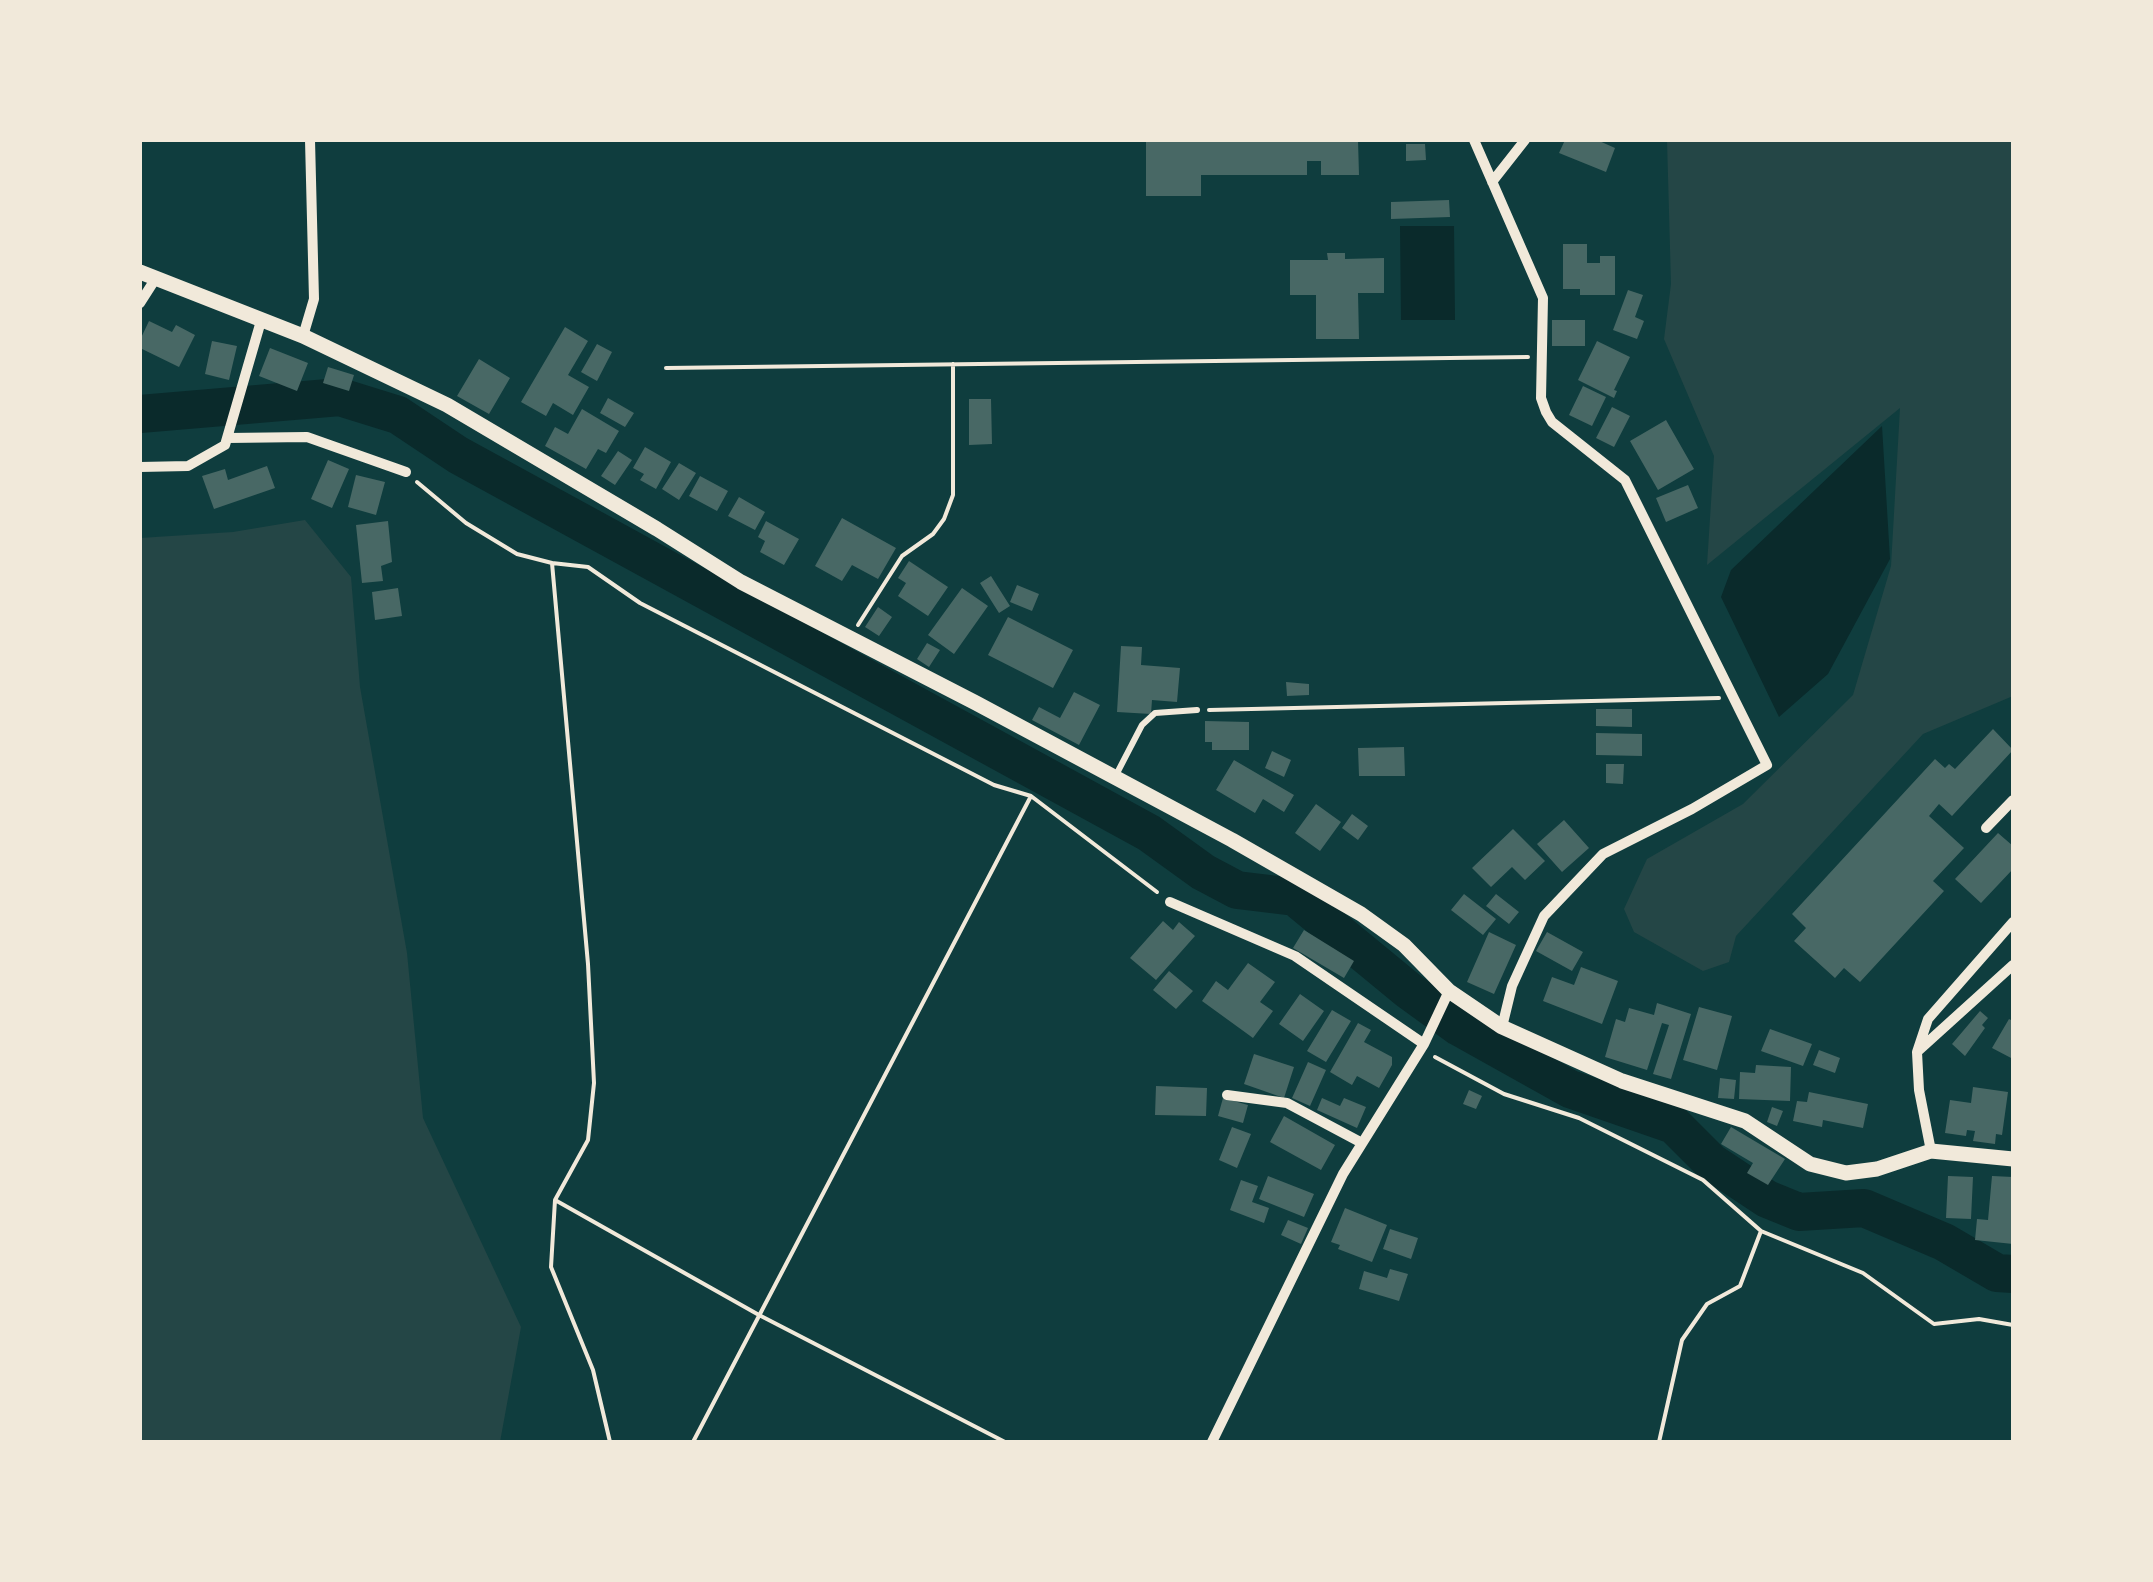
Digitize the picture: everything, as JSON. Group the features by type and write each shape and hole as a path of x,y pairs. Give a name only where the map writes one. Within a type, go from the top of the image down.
{"street":[{"path":"302,336 314,298 310,140"},
{"path":"1474,140 1543,298 1541,398 1546,412 1552,422 1625,480 1767,765 1603,854 1544,916 1512,986 1502,1026"},
{"path":"1492,182 1524,140"},
{"path":"140,303 148,275 302,336 446,405 740,582 1115,778 1361,914 1404,944 1447,996 1622,1081 1745,1121 1810,1164 1846,1173 1877,1169 1931,1151 2013,1159"},
{"path":"140,467 188,466 225,445 261,321"},
{"path":"228,438 307,437 406,472"},
{"path":"1986,828 2013,800"},
{"path":"1170,902 1296,956 1422,1047"},
{"path":"1931,1151 1919,1090 1917,1052 1928,1019 2013,922"},
{"path":"1917,1052 2013,965"},
{"path":"1212,1442 1343,1174 1422,1047 1447,996"},
{"path":"1226,1095 1287,1104 1362,1142"}],"lane":[{"path":"1115,778 1142,725 1154,713 1196,710"}],"path":[{"path":"666,368 1543,357"},
{"path":"850,638 902,556 933,534 944,519 953,494 952,364"},
{"path":"406,472 466,523 517,554 588,567 640,603 994,785 1031,796 1170,902"},
{"path":"552,562 588,964 594,1083 588,1140 555,1200 551,1267 592,1370 610,1442"},
{"path":"1196,710 1734,698"},
{"path":"692,1442 1031,796"},
{"path":"1422,1047 1504,1094 1580,1118 1703,1180 1762,1231 1864,1273 1934,1324 1979,1319 2013,1325"},
{"path":"555,1200 760,1315 1005,1442"},
{"path":"1658,1442 1682,1340 1707,1304 1740,1286 1762,1231"}],"shaded area":[{"path":"1667,140 2013,140 2013,696 1923,734 1736,936 1729,962 1703,971 1634,932 1624,909 1647,859 1743,804 1853,695 1891,566 1900,408 1707,565 1714,456 1664,339 1671,284"},
{"path":"1400,226 1454,226 1455,320 1401,320"},
{"path":"1882,426 1890,559 1828,674 1779,717 1721,597 1731,570"},
{"path":"305,520 351,577 360,687 407,953 423,1118 521,1327 500,1442 140,1442 140,538 233,532"}],"building":[{"path":"1146,140 1358,140 1359,175 1321,175 1321,161 1307,161 1307,175 1201,175 1201,196 1146,196"},
{"path":"1565,140 1597,140 1615,148 1606,172 1559,153"},
{"path":"1406,144 1425,144 1426,160 1406,161"},
{"path":"1449,200 1450,217 1391,219 1391,202"},
{"path":"1563,244 1587,244 1587,263 1600,263 1600,256 1615,256 1615,295 1580,295 1580,289 1563,289"},
{"path":"1327,253 1345,253 1345,259 1384,258 1384,293 1358,293 1359,339 1316,339 1316,295 1290,295 1290,260 1328,260"},
{"path":"1628,290 1643,295 1635,317 1644,321 1637,339 1613,330"},
{"path":"1552,320 1585,320 1585,346 1552,346"},
{"path":"149,321 172,332 176,325 195,335 179,367 140,348"},
{"path":"565,327 588,341 568,375 589,387 573,415 553,403 546,416 521,402"},
{"path":"212,341 237,346 229,380 205,374"},
{"path":"1597,341 1630,357 1614,398 1578,380"},
{"path":"597,344 612,352 597,381 581,372"},
{"path":"270,348 308,363 297,391 259,376"},
{"path":"479,359 510,378 489,414 457,396"},
{"path":"328,367 354,375 349,391 323,383"},
{"path":"1583,386 1606,397 1592,426 1569,415"},
{"path":"608,398 634,413 625,427 600,413"},
{"path":"969,399 991,399 992,444 969,445"},
{"path":"1612,407 1630,416 1614,447 1596,438"},
{"path":"582,409 619,431 606,453 598,449 586,469 545,446 555,427 568,434"},
{"path":"1666,420 1694,469 1658,490 1630,441"},
{"path":"645,447 671,462 656,489 640,480 644,474 633,468"},
{"path":"618,451 632,460 615,485 601,476"},
{"path":"328,460 349,469 332,508 311,499"},
{"path":"679,463 696,473 679,500 662,489"},
{"path":"267,466 275,488 214,509 202,476 225,469 228,480"},
{"path":"356,475 385,482 376,515 348,507"},
{"path":"700,476 728,491 717,511 689,496"},
{"path":"1688,485 1698,508 1666,522 1656,498"},
{"path":"739,497 765,512 755,530 728,516"},
{"path":"842,518 896,548 878,579 852,565 842,581 815,566"},
{"path":"388,521 392,562 381,566 383,581 362,583 356,525"},
{"path":"766,521 799,539 784,565 760,552 765,541 758,537"},
{"path":"909,561 948,587 928,616 898,596 906,583 898,578"},
{"path":"991,576 1010,606 999,613 980,583"},
{"path":"1017,585 1039,594 1032,611 1010,602"},
{"path":"398,588 402,616 375,620 372,592"},
{"path":"962,588 988,606 954,654 928,635"},
{"path":"878,607 892,617 879,636 865,627"},
{"path":"1008,617 1073,650 1053,688 988,655"},
{"path":"927,643 940,650 929,667 917,659"},
{"path":"1121,646 1142,647 1141,665 1180,668 1177,702 1152,700 1151,714 1117,712"},
{"path":"1286,682 1309,684 1309,695 1287,696"},
{"path":"1074,692 1100,705 1079,745 1032,720 1039,707 1060,718"},
{"path":"1596,709 1632,709 1632,727 1596,726"},
{"path":"1205,721 1249,722 1249,750 1212,750 1212,742 1205,742"},
{"path":"1993,729 2013,750 1952,816 1939,804 1929,816 1964,848 1933,881 1944,891 1860,982 1844,968 1835,978 1794,941 1806,928 1792,914 1935,759 1945,768 1949,764 1955,769"},
{"path":"1596,733 1642,734 1642,756 1596,755"},
{"path":"1404,747 1405,776 1359,776 1358,748"},
{"path":"1272,751 1291,760 1284,777 1265,768"},
{"path":"1234,760 1294,795 1284,812 1263,799 1255,813 1216,790"},
{"path":"1606,764 1624,764 1623,784 1606,783"},
{"path":"1316,804 1341,822 1320,851 1295,833"},
{"path":"1352,814 1368,826 1358,840 1342,828"},
{"path":"1564,820 1589,848 1562,872 1537,844"},
{"path":"1513,829 1545,861 1525,880 1512,867 1491,887 1472,868"},
{"path":"1998,833 2013,846 2013,869 1981,903 1955,879"},
{"path":"1464,894 1496,919 1483,935 1451,910"},
{"path":"1496,894 1519,912 1509,924 1486,906"},
{"path":"1163,921 1173,930 1179,922 1195,936 1156,980 1130,958"},
{"path":"1304,930 1354,961 1344,978 1293,948"},
{"path":"1489,932 1516,945 1494,994 1467,982"},
{"path":"1547,932 1583,952 1572,971 1536,951"},
{"path":"1248,963 1275,982 1260,1002 1273,1011 1253,1038 1202,1001 1216,981 1228,990"},
{"path":"1581,967 1618,981 1602,1024 1543,1001 1552,977 1574,985"},
{"path":"1169,971 1193,991 1176,1009 1153,990"},
{"path":"1300,994 1324,1011 1303,1041 1279,1024"},
{"path":"1657,1003 1691,1014 1671,1079 1653,1074 1669,1025 1662,1023 1647,1070 1605,1057 1616,1019 1625,1022 1629,1008 1654,1015"},
{"path":"1699,1007 1732,1016 1717,1070 1683,1060"},
{"path":"1332,1010 1351,1021 1326,1062 1307,1051"},
{"path":"1980,1011 1988,1018 1982,1025 1985,1028 1965,1056 1952,1044"},
{"path":"2009,1019 2013,1021 2013,1059 1992,1048"},
{"path":"1358,1023 1371,1030 1364,1042 1392,1057 1392,1065 1379,1088 1357,1076 1352,1085 1330,1072"},
{"path":"1770,1029 1812,1044 1803,1066 1761,1051"},
{"path":"1819,1050 1840,1058 1835,1073 1813,1065"},
{"path":"1254,1054 1294,1067 1284,1098 1244,1084"},
{"path":"1308,1062 1326,1070 1310,1106 1292,1098"},
{"path":"1756,1065 1791,1067 1790,1101 1739,1099 1740,1072 1755,1073"},
{"path":"1720,1078 1736,1080 1734,1099 1718,1098"},
{"path":"1156,1086 1207,1088 1206,1116 1155,1115"},
{"path":"1973,1087 2008,1092 2002,1135 1996,1134 1995,1144 1973,1141 1975,1131 1967,1130 1966,1136 1945,1133 1950,1100 1971,1103"},
{"path":"1469,1090 1482,1096 1476,1109 1463,1104"},
{"path":"1809,1092 1868,1104 1863,1128 1823,1120 1822,1127 1793,1121 1797,1101 1807,1102"},
{"path":"1223,1098 1248,1105 1243,1123 1218,1116"},
{"path":"1322,1098 1340,1106 1344,1098 1366,1107 1357,1128 1317,1110"},
{"path":"1772,1107 1783,1111 1777,1126 1767,1122"},
{"path":"1284,1116 1335,1145 1321,1170 1270,1142"},
{"path":"1232,1127 1251,1134 1237,1168 1219,1160"},
{"path":"1731,1127 1785,1159 1768,1185 1747,1173 1753,1163 1721,1144"},
{"path":"1268,1176 1314,1194 1304,1217 1259,1199"},
{"path":"1948,1176 1973,1177 1971,1219 1946,1218"},
{"path":"1992,1176 2013,1177 2013,1244 1975,1240 1977,1219 1988,1220"},
{"path":"1241,1180 1258,1186 1252,1202 1269,1208 1264,1223 1230,1210"},
{"path":"1345,1208 1387,1225 1372,1262 1338,1249 1340,1245 1331,1242"},
{"path":"1288,1220 1308,1228 1301,1244 1281,1235"},
{"path":"1390,1229 1418,1238 1411,1259 1383,1249"},
{"path":"1390,1269 1408,1274 1399,1301 1359,1289 1364,1271 1387,1278"}],"waterway":[{"path":"140,414 340,397 398,415 458,455 1149,833 1203,872 1237,890 1295,897 1459,1027 1570,1089 1674,1125 1711,1162 1767,1199 1799,1212 1864,1208 1944,1242 1997,1273 2013,1274"}]}
